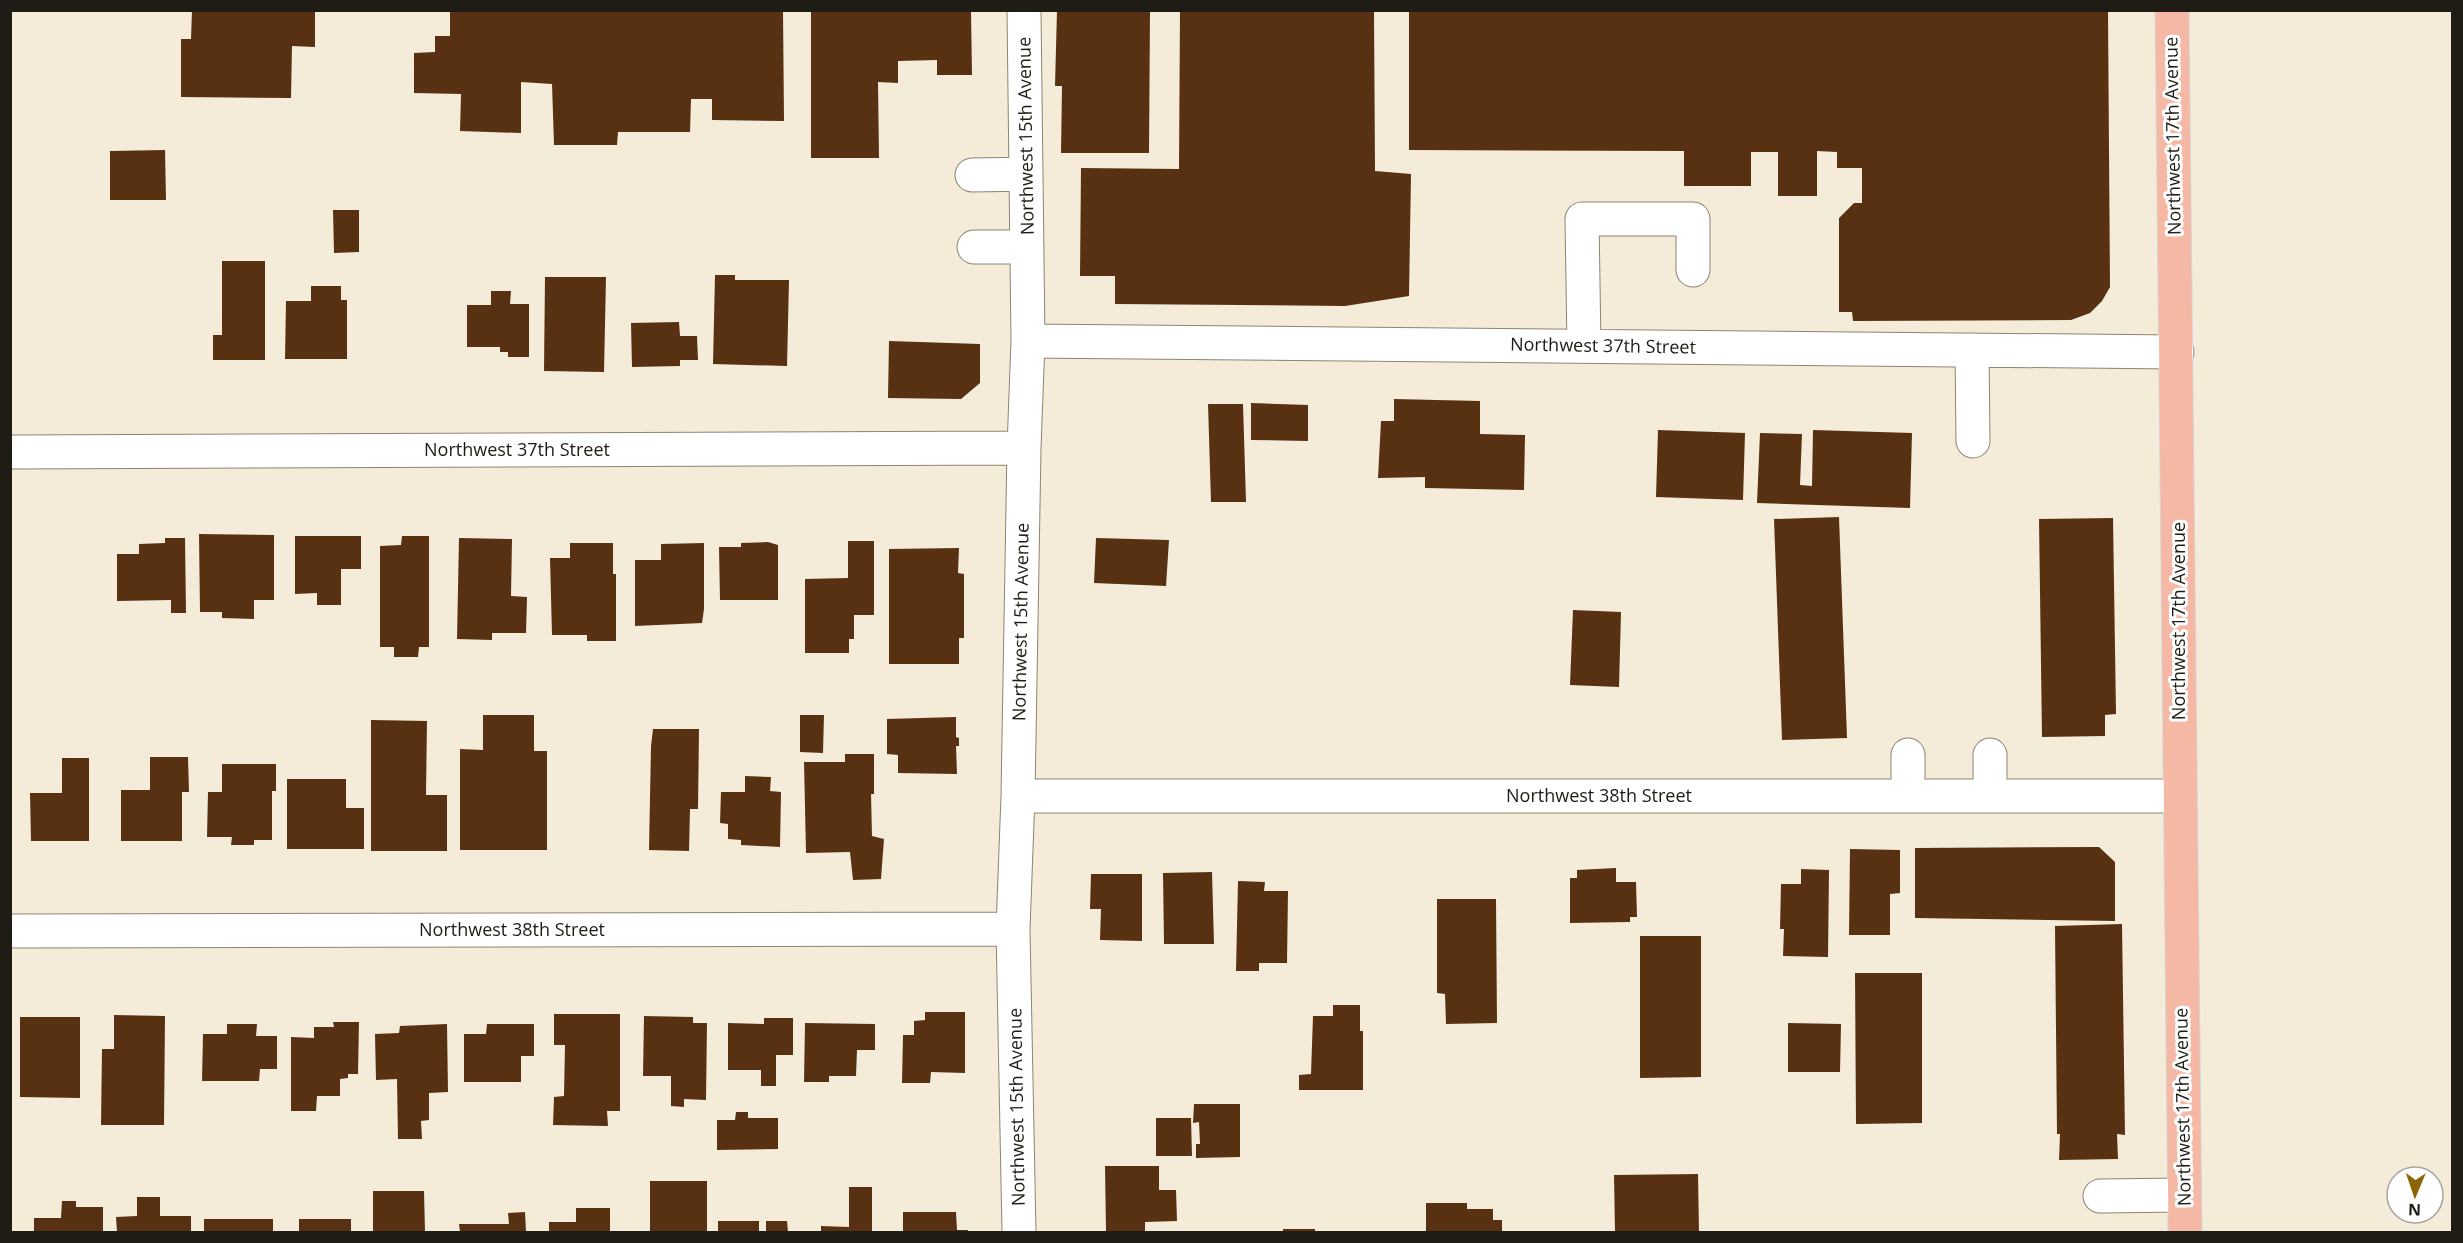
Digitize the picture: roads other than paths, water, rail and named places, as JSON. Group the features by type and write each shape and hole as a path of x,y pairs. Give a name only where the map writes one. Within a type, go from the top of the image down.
{"main road":[{"name":"Northwest 17th Avenue","path":"2172,10 2185,1233"}],"street":[{"name":"Northwest 15th Avenue","path":"1019,1233 1013,929 1028,340 1024,10"},
{"path":"972,175 1026,174"},
{"path":"1584,346 1581,219 1693,219 1693,270"},
{"path":"974,248 1027,247"},
{"name":"Northwest 37th Street","path":"1028,340 2177,352"},
{"path":"1972,350 1973,441"},
{"name":"Northwest 37th Street","path":"10,452 1024,448"},
{"path":"1908,755 1908,796"},
{"path":"1990,755 1990,796"},
{"name":"Northwest 38th Street","path":"1018,796 2180,796"},
{"name":"Northwest 38th Street","path":"10,931 1013,929"},
{"path":"2100,1196 2184,1195"}]}
